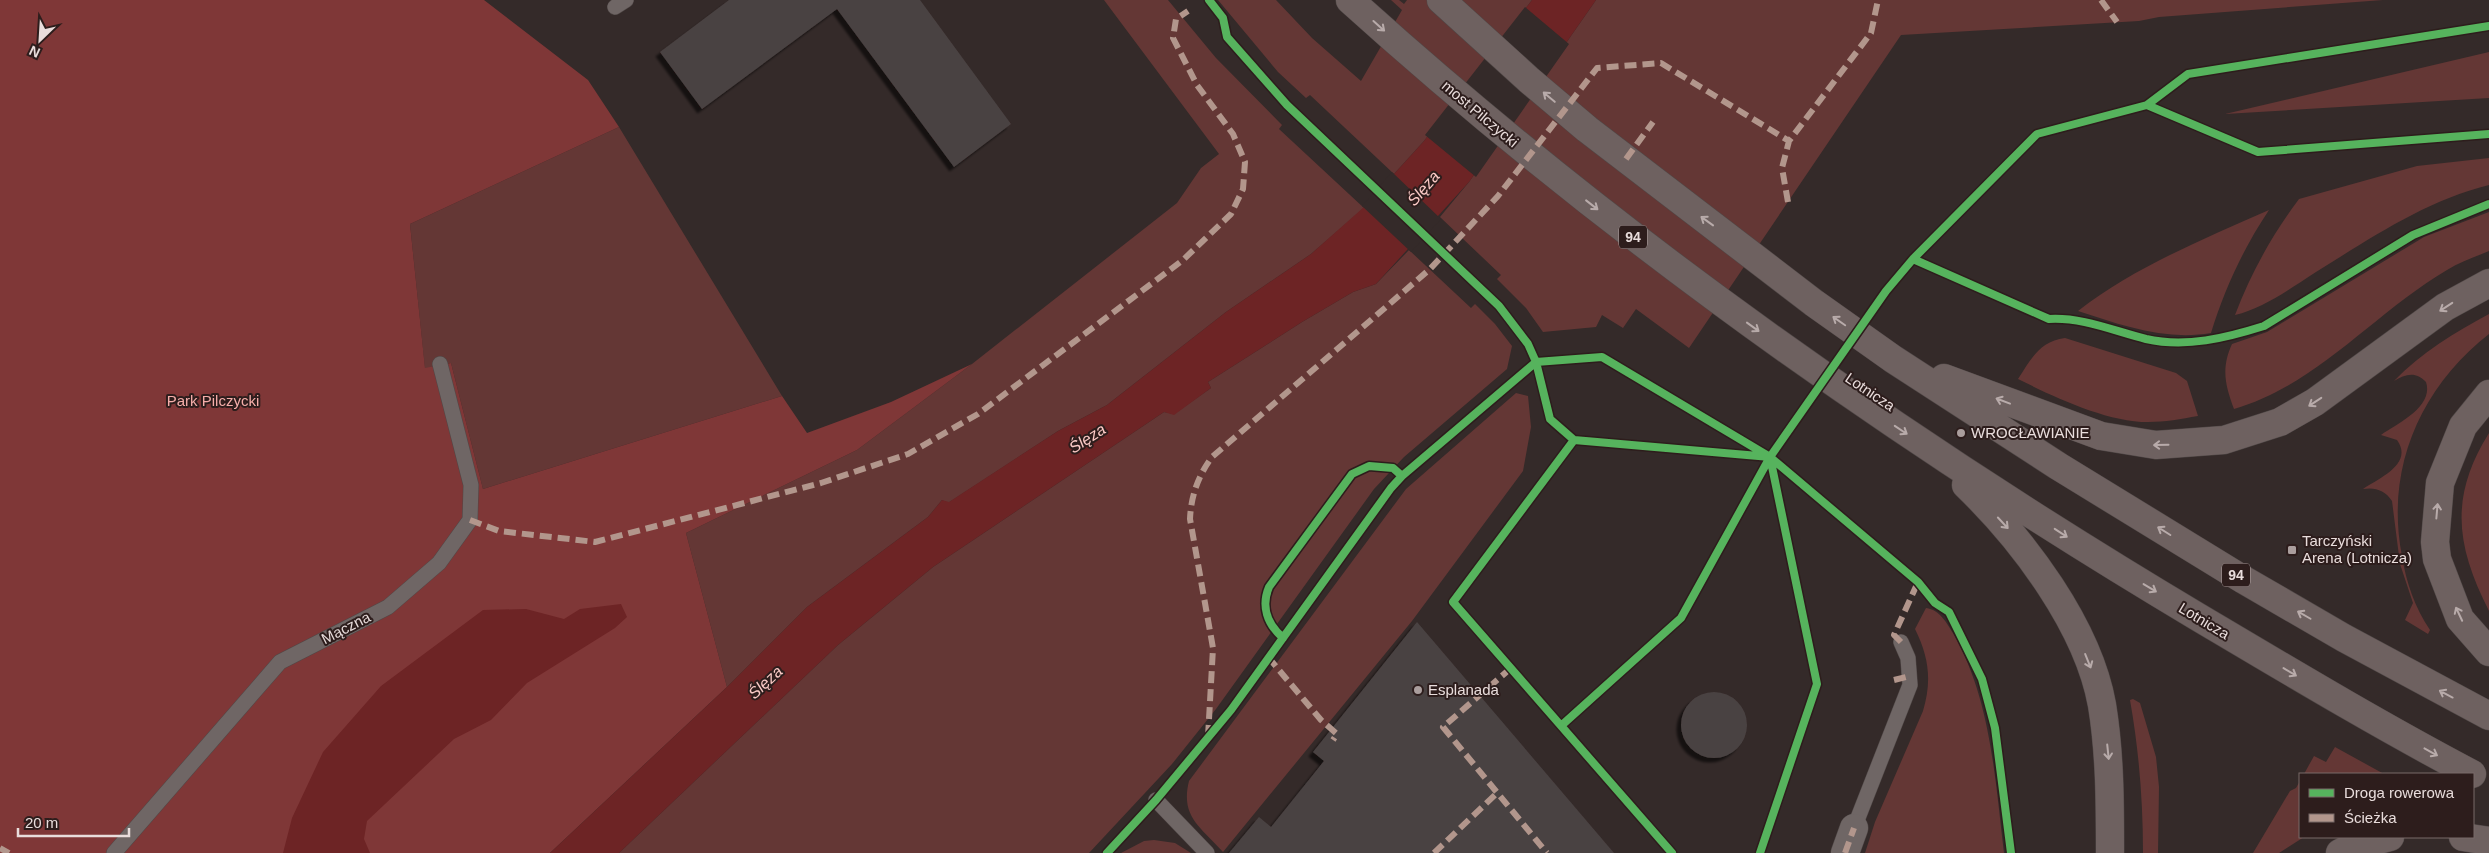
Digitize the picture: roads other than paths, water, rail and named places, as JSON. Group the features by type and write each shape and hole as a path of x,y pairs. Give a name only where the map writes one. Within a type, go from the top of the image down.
{"main road":[{"name":"most Pilczycki","path":"1350,0 1408,52 1554,175"},
{"name":"94","path":"1443,1 1528,80 1587,129 1814,303 1893,358 1990,422 2244,580 2344,638 2489,716"},
{"name":"Lotnicza","path":"1554,175 1714,298 1815,372 1938,455 1958,472 2341,702 2470,773"},
{"path":"1893,358 2048,418 2101,436 2156,445 2224,440 2280,422 2315,402 2445,307 2489,283"},
{"path":"2489,394 2463,426 2440,483 2435,542 2438,559 2460,619 2489,652"},
{"path":"1958,472 2014,535 2061,602 2089,663 2101,703 2109,768 2110,853"},
{"name":"Lotnicza","path":"2474,775 2489,783"},
{"path":"2340,853 2352,847 2386,838"},
{"path":"2470,838 2489,841"}],"street":[{"path":"1845,853 1854,828"}],"lane":[{"name":"Mączna","path":"114,853 280,662 388,606 439,564 470,520 471,485 440,364"},
{"path":"1854,828 1910,685 1908,658 1901,642"},
{"path":"1156,800 1207,853"}],"water":[{"name":"Ślęza","path":"1532,0 1596,0 1469,182 1376,284 1353,292 1208,382 1211,388 1174,415 1164,412 933,567 838,645 619,853 550,853 727,687 807,607 928,517 942,500 949,502 1058,431 1107,405 1226,312 1311,254 1364,207 1424,141"},
{"path":"621,604 627,617 615,628 527,683 491,720 454,739 367,821 364,839 370,853 283,853 292,818 323,752 381,686 483,610 526,609 564,619 580,609"}],"place":[{"name":"WROCŁAWIANIE","path":"1961,433"},
{"name":"Tarczyński Arena (Lotnicza)","path":"2292,550"},
{"name":"Esplanada","path":"1418,690"}],"park label":[{"name":"Park Pilczycki","path":"213,401"}]}
